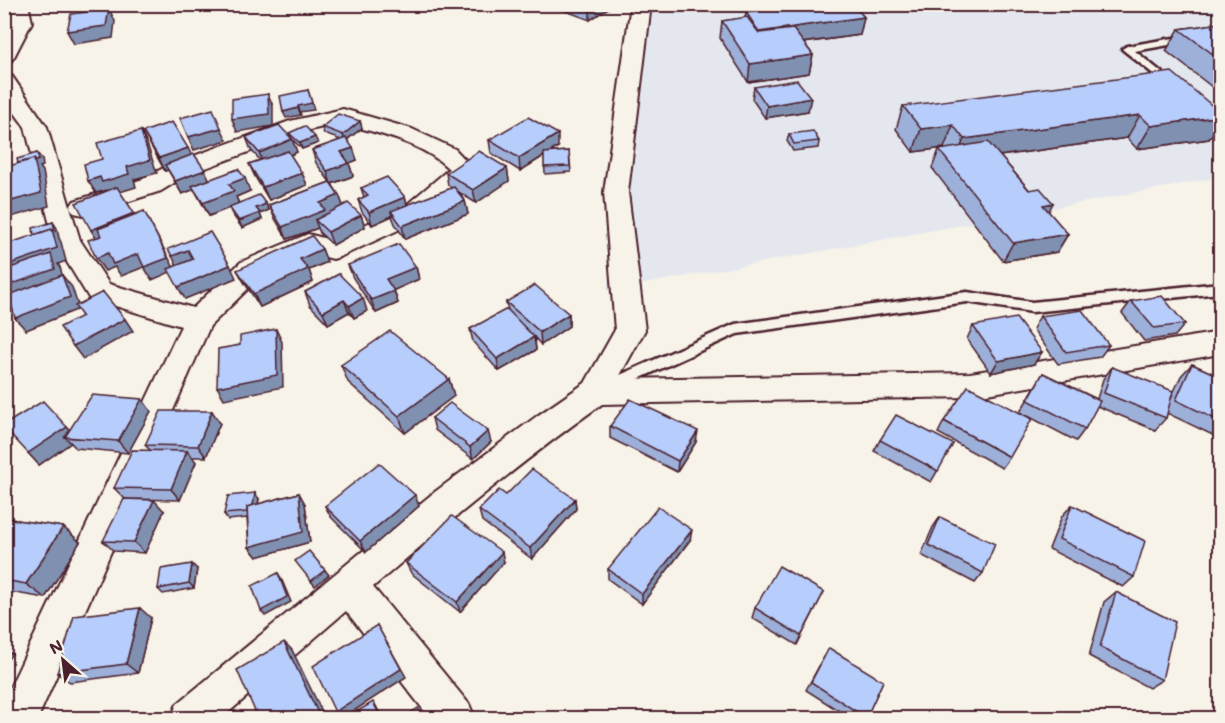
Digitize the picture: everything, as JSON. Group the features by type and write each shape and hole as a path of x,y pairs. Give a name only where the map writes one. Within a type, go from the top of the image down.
{"street":[{"path":"4,57 22,22 18,4"},
{"path":"191,718 444,505 548,425 596,392 630,330 616,192 641,4"},
{"path":"9,100 36,127 67,241 99,291 198,320"},
{"path":"17,718 198,320 251,269 308,243 333,250 343,246 413,213 463,170 447,154 404,134 343,116 298,126 178,171 152,185 60,214"},
{"path":"596,392 970,386 1221,343"},
{"path":"349,586 455,718"}],"lane":[{"path":"1178,91 1127,49 1221,33"},
{"path":"596,392 735,329 967,297 1032,307 1221,288"}],"shaded area":[{"path":"646,5 1220,5 1220,177 607,291"}],"building":[{"path":"581,4 595,4 590,8"},
{"path":"805,4 853,4 864,17 759,32 746,12"},
{"path":"109,9 106,26 67,31 71,14"},
{"path":"747,17 759,33 793,29 813,55 750,64 722,21"},
{"path":"1221,23 1221,60 1179,29"},
{"path":"1172,72 1221,113 1221,116 1151,126 1140,115 964,139 953,125 921,129 903,106"},
{"path":"797,80 811,98 767,106 754,87"},
{"path":"308,90 312,103 283,112 280,96"},
{"path":"268,94 269,114 232,119 232,99"},
{"path":"213,109 221,128 188,137 180,118"},
{"path":"338,114 360,121 343,135 322,127"},
{"path":"528,117 558,134 519,158 489,140"},
{"path":"172,122 188,148 159,158 143,132"},
{"path":"279,125 292,139 259,153 246,137"},
{"path":"305,126 315,137 300,143 289,133"},
{"path":"141,131 150,160 127,167 129,174 102,182 100,177 88,181 84,164 102,159 97,143"},
{"path":"813,131 819,141 794,144 789,134"},
{"path":"346,138 353,148 341,152 349,163 327,171 312,150"},
{"path":"988,142 1029,190 1040,188 1053,203 1043,205 1068,234 1013,243 939,150"},
{"path":"288,151 302,173 263,187 249,164"},
{"path":"479,151 507,168 473,190 446,173"},
{"path":"569,151 570,166 544,167 544,153"},
{"path":"37,153 39,160 18,163 17,159"},
{"path":"194,154 205,170 175,181 165,165"},
{"path":"34,159 41,193 4,203 4,178 10,177 9,166"},
{"path":"238,169 245,178 229,184 234,191 203,203 192,186"},
{"path":"387,177 405,197 369,212 358,200 368,195 361,188"},
{"path":"330,182 339,195 320,203 325,210 282,227 269,205"},
{"path":"117,187 134,213 91,230 76,203"},
{"path":"454,187 465,201 402,226 391,211"},
{"path":"259,195 266,204 256,208 260,213 239,221 229,207"},
{"path":"348,203 361,215 328,232 315,220"},
{"path":"144,211 168,258 144,267 138,254 113,264 108,253 96,258 88,240 101,236 98,229"},
{"path":"53,222 55,231 52,229 34,235 33,228"},
{"path":"52,229 57,248 4,266 4,245"},
{"path":"210,232 230,265 178,287 168,269 193,259 188,250 172,256 168,249"},
{"path":"312,236 322,249 300,259 308,269 254,294 237,270"},
{"path":"399,244 416,267 386,279 394,291 371,300 348,265"},
{"path":"51,254 55,269 4,287 4,270"},
{"path":"339,274 363,298 349,306 344,300 323,312 305,292"},
{"path":"62,275 70,297 15,318 9,295"},
{"path":"535,285 569,314 540,332 506,302"},
{"path":"103,292 125,319 73,346 60,327 82,316 75,306"},
{"path":"1162,296 1185,324 1154,328 1131,301"},
{"path":"507,309 534,337 497,359 470,329"},
{"path":"1082,310 1109,345 1066,352 1040,316"},
{"path":"1016,318 1042,352 998,361 973,326"},
{"path":"276,329 277,375 217,387 218,349 240,345 240,336"},
{"path":"390,331 449,379 399,416 341,365"},
{"path":"1192,364 1221,377 1221,422 1176,400"},
{"path":"1112,367 1173,391 1166,418 1104,393"},
{"path":"1043,373 1100,401 1085,429 1028,400"},
{"path":"968,386 1032,419 1010,457 944,421"},
{"path":"92,395 142,399 118,441 65,437"},
{"path":"630,399 698,431 678,461 610,426"},
{"path":"43,401 67,427 28,453 4,425"},
{"path":"450,403 488,431 470,447 432,418"},
{"path":"161,411 212,411 198,446 145,445"},
{"path":"896,415 953,444 938,471 880,440"},
{"path":"132,450 187,451 171,489 114,488"},
{"path":"379,463 415,495 360,541 325,506"},
{"path":"532,469 575,499 530,548 479,510 499,490 506,495"},
{"path":"255,493 253,505 247,507 247,512 224,514 228,496"},
{"path":"299,493 303,532 249,547 247,507"},
{"path":"124,499 154,500 134,542 103,541"},
{"path":"1072,505 1145,541 1134,577 1059,539"},
{"path":"658,507 692,530 642,594 608,569"},
{"path":"452,516 502,552 457,602 406,563"},
{"path":"940,517 995,544 983,573 928,545"},
{"path":"4,518 63,527 26,584 4,580"},
{"path":"309,551 325,570 311,581 295,561"},
{"path":"192,564 189,583 158,589 161,569"},
{"path":"779,566 824,592 801,636 755,608"},
{"path":"278,573 287,597 261,611 252,586"},
{"path":"1116,592 1175,622 1162,680 1100,647"},
{"path":"140,608 126,664 57,673 74,616"},
{"path":"377,625 401,669 335,712 313,666"},
{"path":"284,642 320,717 318,718 258,718 237,670"},
{"path":"829,648 883,681 866,718 811,682"},
{"path":"373,702 381,718 346,718"},
{"path":"418,708 424,718 403,718"}]}
